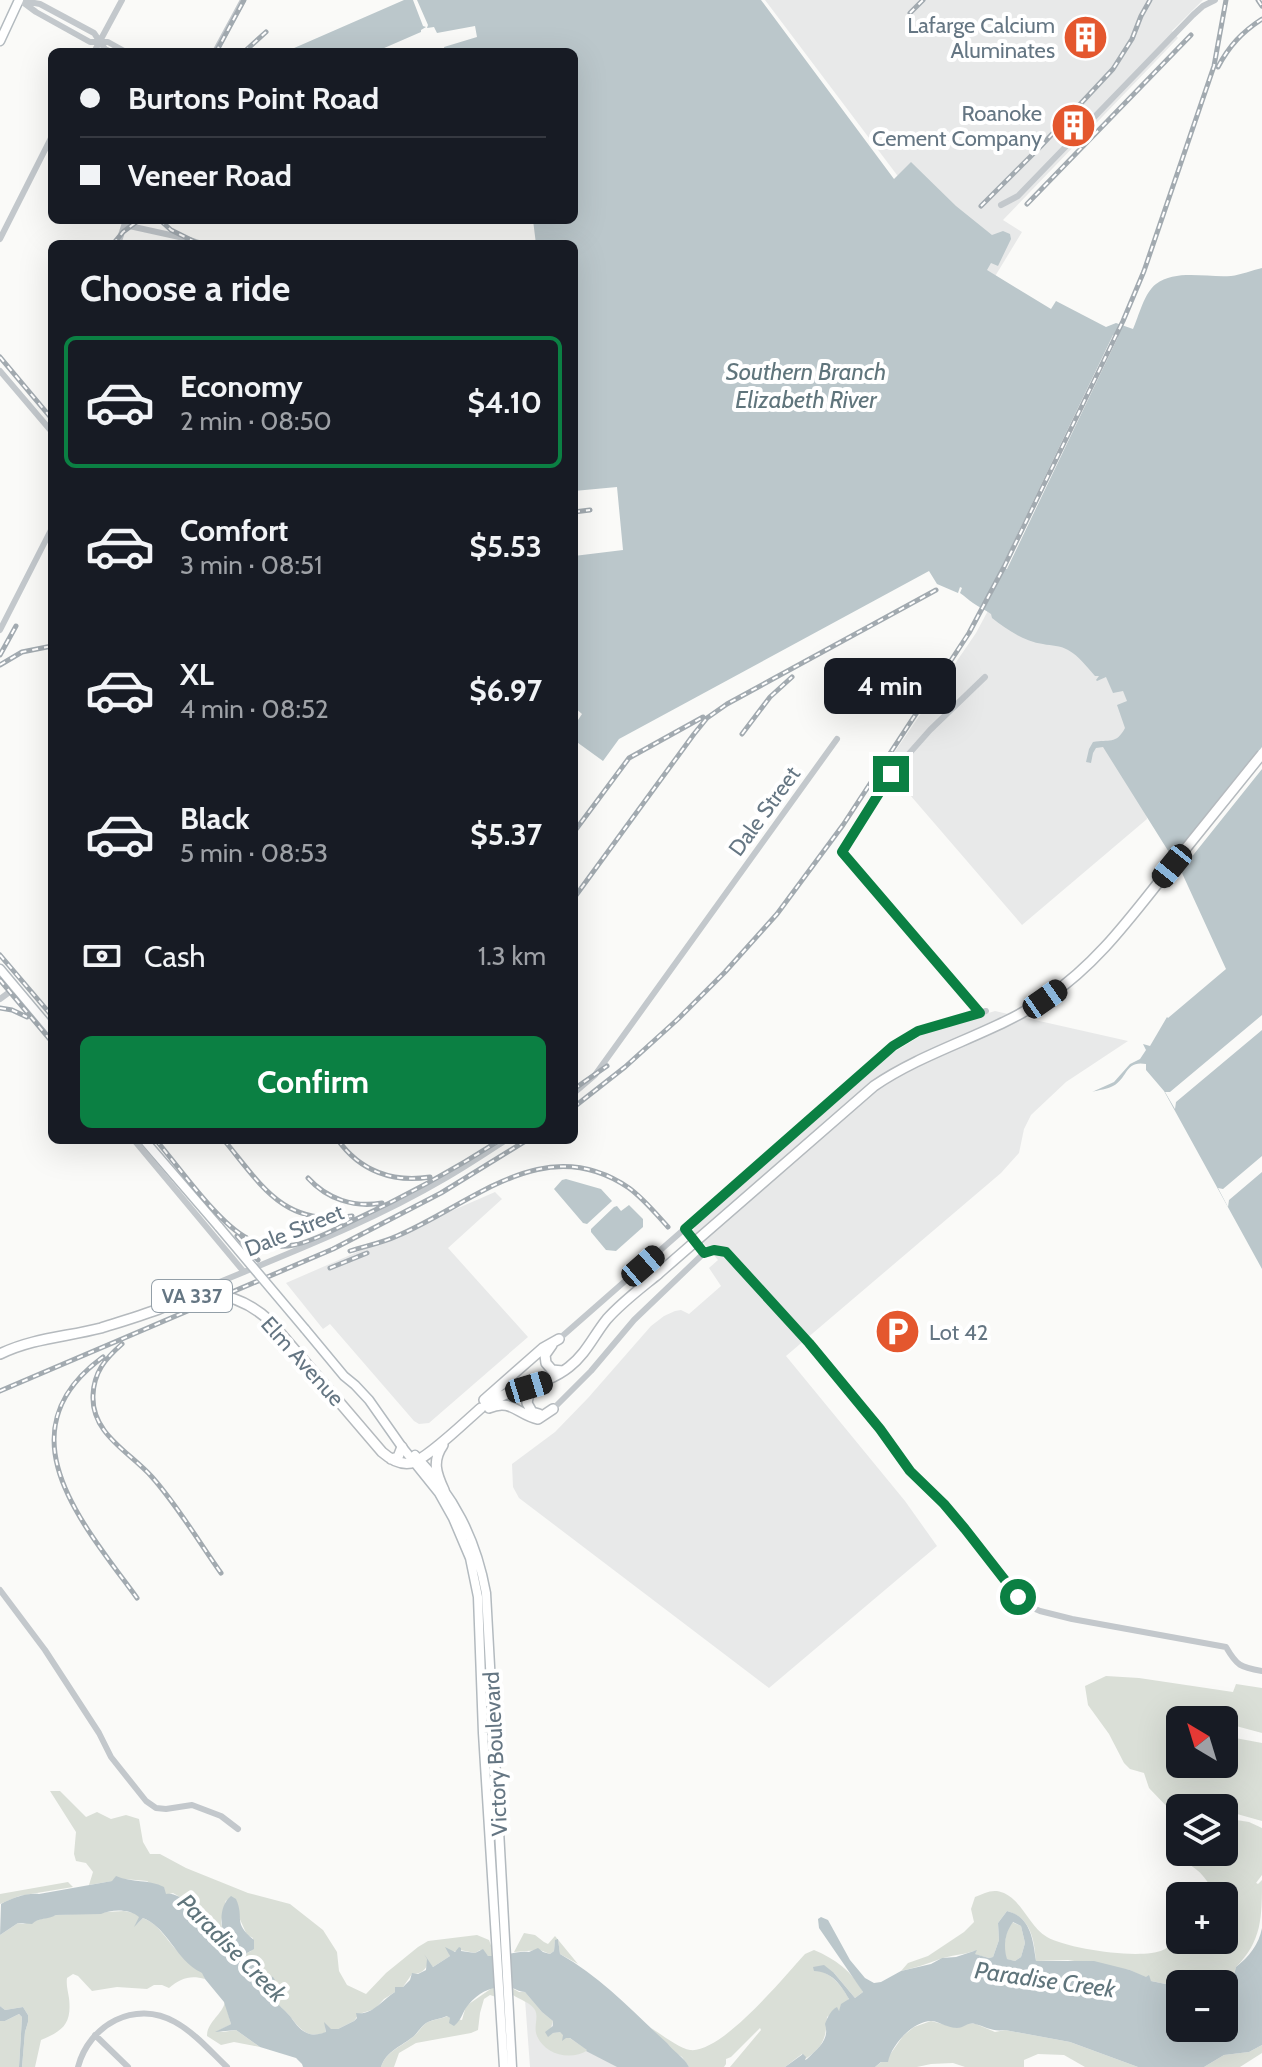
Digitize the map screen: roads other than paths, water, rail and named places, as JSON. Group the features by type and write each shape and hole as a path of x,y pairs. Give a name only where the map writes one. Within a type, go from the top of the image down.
{"main road":[{"path":"0,41 20,0"},
{"path":"553,1409 538,1414 532,1412 526,1401 529,1393 568,1368 585,1351 609,1317 874,1086 904,1066 1017,1015 1078,975 1112,941 1262,754"},
{"path":"0,969 48,1026"},
{"path":"147,1144 344,1376 369,1400 376,1413 417,1461"},
{"name":"VA 337","path":"0,1354 45,1338 99,1328 191,1296 207,1294"},
{"name":"Elm Avenue","path":"207,1294 236,1300 261,1313 391,1459"},
{"path":"559,1339 547,1350 545,1360 552,1370 558,1372 568,1368"},
{"path":"391,1459 401,1463 417,1461 483,1406 543,1348 559,1339"},
{"path":"483,1406 497,1397 545,1382"},
{"path":"513,1392 521,1411"},
{"path":"483,1406 502,1404 538,1419 553,1409"},
{"path":"444,1490 437,1474 436,1461 451,1434"},
{"path":"391,1459 398,1457 400,1442"},
{"name":"Victory Boulevard","path":"417,1461 444,1490 476,1550 483,1733 512,2067"},
{"name":"Victory Boulevard","path":"417,1461 448,1508 475,1563"},
{"name":"Victory Boulevard","path":"504,2067 505,2005"}],"street":[{"path":"20,0 90,42 108,42 119,48"},
{"path":"96,48 122,0"},
{"path":"217,48 243,0"},
{"path":"1001,205 1018,196 1193,15 1214,0"},
{"path":"99,41 107,48"},
{"path":"0,239 48,144"},
{"path":"133,224 190,240"},
{"path":"0,371 48,427"},
{"path":"0,630 48,536"},
{"path":"559,1339 893,1046 918,1031 983,1012 842,852 891,774 930,730 985,677"},
{"name":"Dale Street","path":"578,1090 595,1075 837,739"},
{"path":"0,999 15,988"},
{"name":"Dale Street","path":"137,1144 244,1272 327,1238 386,1209 443,1180 500,1144"},
{"path":"685,1229 704,1253"},
{"path":"553,1409 591,1371 634,1320 704,1253 714,1250 726,1252 848,1389 910,1471 956,1519 1026,1605 1072,1619 1226,1647 1241,1667 1262,1671"},
{"path":"207,1294 210,1286 244,1272"},
{"path":"0,1590 45,1650 111,1757 146,1801 156,1808 166,1809 192,1805 221,1816 238,1829"},
{"path":"78,2067 85,2047 95,2035 116,2020 129,2016 158,2016 175,2022 227,2067"},
{"path":"95,2035 128,2067"}],"water":[{"path":"404,0 413,0 426,27 384,48 294,48"},
{"name":"Southern Branch Elizabeth River","path":"417,0 761,0 894,179 911,162 956,206 992,235 1003,231 1010,234 1011,239 998,266 991,263 987,270 1051,309 1056,301 1106,327 1116,323 1133,329 1148,293 1164,279 1182,275 1231,276 1262,268 1262,1269 1164,1091 1146,1070 1146,1064 1130,1067 1118,1083 1092,1092 1114,1082 1130,1064 1140,1059 1146,1050 1143,1044 1150,1046 1167,1017 1226,969 1182,873 1103,747 1096,748 1091,763 1086,762 1093,742 1115,739 1125,728 1117,705 1127,701 1123,691 1113,693 1106,677 1097,681 1099,676 1095,676 1065,648 1036,643 1010,631 960,593 962,588 958,593 937,584 929,571 619,739 603,761 578,743 578,720 582,714 578,710 578,556 623,550 617,487 578,491 578,240 536,240 534,224 578,224 578,48 444,48 477,37 475,26 437,33 434,27 427,28"},
{"path":"566,1179 601,1189 612,1201 587,1224 583,1223 554,1189"},
{"path":"629,1205 643,1219 643,1227 616,1251 606,1250 591,1229 614,1207 621,1211"},
{"name":"Paradise Creek","path":"116,1876 158,1885 164,1887 166,1894 187,1898 203,1914 207,1929 219,1935 223,1931 223,1907 231,1896 236,1899 243,1929 254,1940 254,1949 246,1956 256,1964 263,1964 262,1973 275,1980 269,1989 273,1998 299,2028 310,2034 326,2032 324,2022 331,2029 338,2029 354,2021 356,2013 377,2007 395,1992 395,1987 403,1987 412,1973 426,1970 424,1954 433,1967 450,1956 445,1947 455,1952 459,1947 461,1951 475,1953 483,1949 488,1956 529,1952 538,1948 550,1954 558,1939 560,1954 616,1995 689,2067 617,2067 586,2051 570,2038 562,2041 560,2032 548,2037 545,2032 553,2026 553,2021 525,1992 500,1987 473,1999 454,2026 447,2016 426,2023 390,2053 381,2067 303,2067 296,2058 260,2047 236,2030 215,2032 231,2024 224,2002 202,1973 185,1960 151,1922 143,1918 134,1927 139,1917 135,1914 115,1911 56,1915 32,1924 18,1923 0,1935 1,1904 24,1895 112,1881"},
{"name":"Paradise Creek","path":"1007,1911 1015,1914 1029,1930 1036,1961 1094,1961 1146,1977 1149,1975 1151,1981 1166,1984 1166,2042 1238,2042 1238,1970 1235,1970 1253,1950 1262,1928 1262,2045 1249,2052 1224,2055 1204,2067 1138,2067 1070,2042 993,2030 975,2024 957,2028 932,2021 911,2029 894,2048 888,2062 881,2062 875,2067 785,2067 803,2054 807,2059 819,2047 826,2035 825,2024 830,2014 837,2007 839,2011 841,2004 849,1999 835,1980 826,1973 814,1971 813,1967 824,1965 855,1998 863,1992 819,1928 818,1919 821,1917 828,1920 850,1960 865,1978 874,1983 901,1971 977,1950 975,1954 993,1957 999,1940 998,1923","holes":["1013,1922 1021,1926 1025,1943 1021,1957 1015,1961 1007,1959 1005,1944"]},
{"path":"0,2006 5,2010 23,2007 28,2015 22,2067 19,2067 22,2017 19,2014 0,2021"}],"railway":[{"path":"218,48 244,0"},
{"path":"910,13 923,0"},
{"path":"981,206 1113,69 1132,39 1150,0"},
{"path":"578,1104 678,1019 777,914 843,825 969,633 1123,321 1144,271 1214,66 1226,0"},
{"path":"1258,0 1262,6"},
{"path":"1218,67 1237,40 1262,19"},
{"path":"248,48 266,32"},
{"path":"1027,204 1191,35"},
{"path":"116,240 134,224"},
{"path":"164,224 191,240"},
{"path":"0,357 48,414"},
{"path":"578,512 590,510"},
{"path":"578,893 707,718 727,704 936,590"},
{"path":"0,655 16,626"},
{"path":"0,665 22,652 48,647"},
{"path":"742,734 770,697 792,677"},
{"path":"578,827 629,758 703,717"},
{"path":"0,955 48,1011"},
{"path":"0,980 48,1037"},
{"path":"0,1008 27,1017"},
{"path":"578,1086 607,1066"},
{"path":"159,1144 211,1207 236,1231 258,1242 282,1246 309,1241 369,1213 493,1144"},
{"path":"227,1144 263,1187 292,1209 329,1218 352,1216"},
{"path":"341,1144 356,1160 378,1172 403,1178 430,1177"},
{"path":"0,1391 333,1249 441,1193 521,1144"},
{"path":"350,1251 397,1236 481,1191 538,1169 568,1167 598,1172 629,1188 668,1227"},
{"path":"308,1178 342,1200 361,1204 382,1203"},
{"path":"237,1236 258,1260"},
{"path":"330,1268 367,1253"},
{"path":"122,1344 106,1361 96,1379 93,1395 98,1421 161,1488 221,1573"},
{"path":"103,1357 73,1386 57,1416 54,1447 61,1478 75,1509 137,1598"}],"place":[{"name":"Lafarge Calcium Aluminates","path":"1086,38"},
{"name":"Roanoke Cement Company","path":"1073,126"},
{"name":"Lot 42","path":"898,1332"}]}
